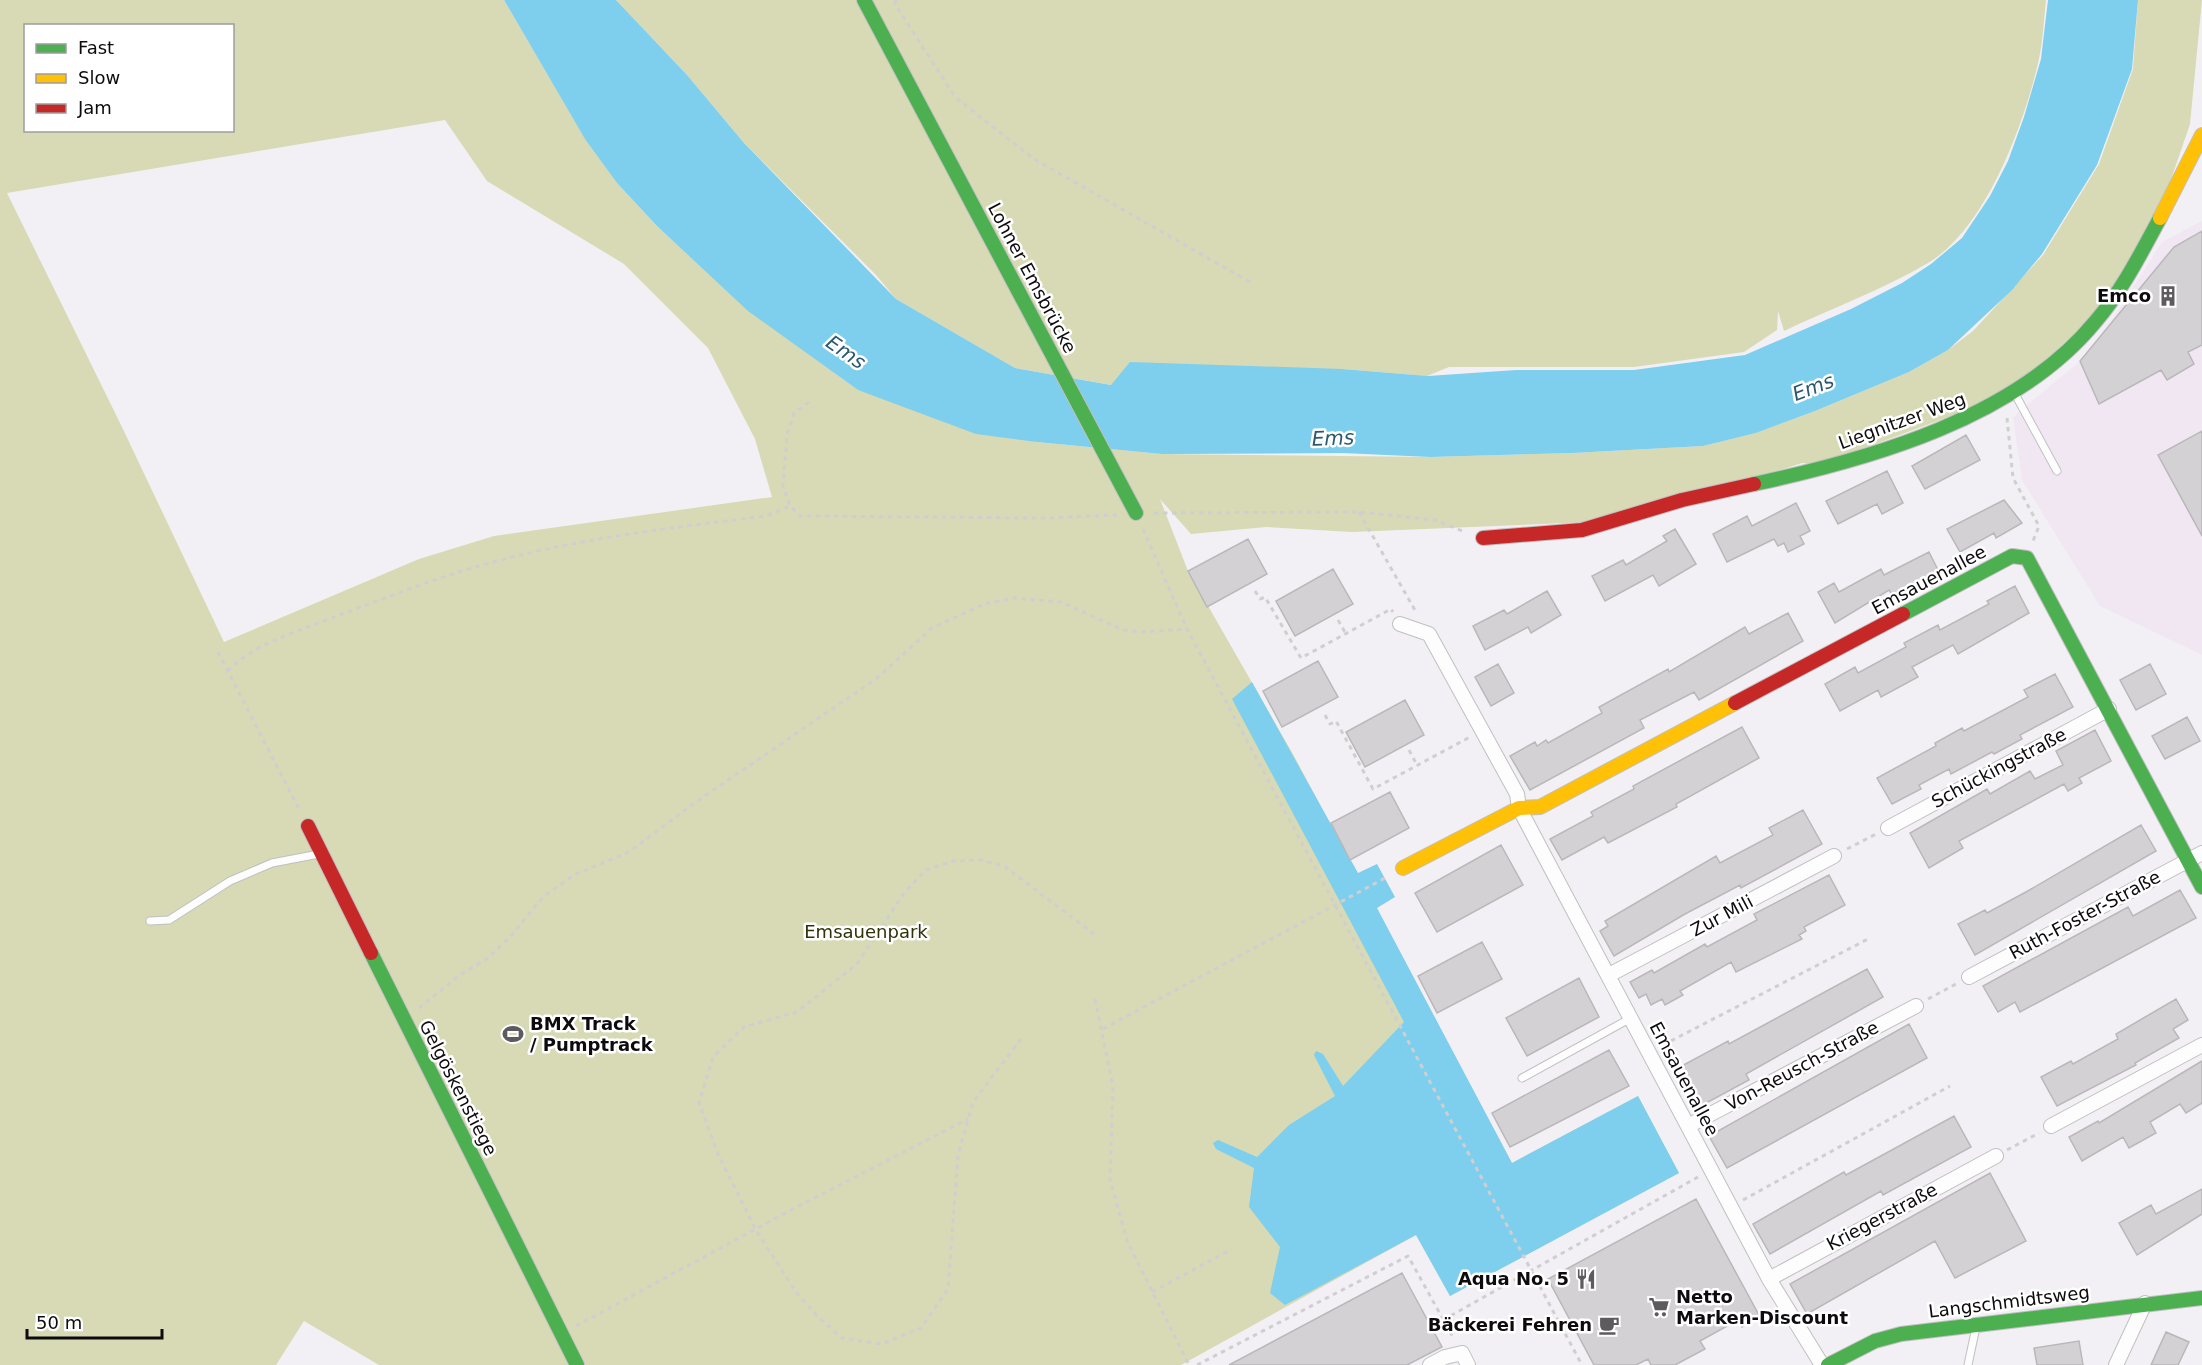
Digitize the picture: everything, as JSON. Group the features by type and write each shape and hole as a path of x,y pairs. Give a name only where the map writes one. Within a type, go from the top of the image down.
{"street":[{"name":"Lohner Emsbrücke","path":"864,0 1116,473 1131,514"},
{"name":"Liegnitzer Weg","path":"1483,538 1582,530 1682,500 1819,470 1953,424 2008,395 2050,365 2095,323 2130,272 2173,195 2202,135"},
{"name":"Emsauenallee","path":"1519,808 1540,807 2012,556 2026,558"},
{"path":"2026,558 2109,709 2202,887"},
{"path":"1400,624 1429,634"},
{"name":"Emsauenallee","path":"1429,634 1517,795 1519,808 1769,1279 1822,1365"},
{"name":"Schückingstraße","path":"1888,828 2109,709"},
{"path":"1403,868 1519,808"},
{"name":"Gelgöskenstiege","path":"308,826 577,1365"},
{"name":"Ruth-Foster-Straße","path":"1969,977 2202,853"},
{"name":"Zur Mili","path":"1609,975 1834,856"},
{"name":"Von-Reusch-Straße","path":"1688,1126 1916,1006"},
{"path":"2051,1126 2202,1046"},
{"name":"Kriegerstraße","path":"1769,1279 1995,1156"},
{"name":"Langschmidtsweg","path":"1828,1365 1875,1341 1901,1334 2145,1303 2202,1298"},
{"path":"2116,1365 2145,1303"},
{"path":"1430,1365 1445,1356 1465,1359"}],"lane":[{"path":"2008,395 2057,471"},
{"path":"150,921 169,920 230,881 272,863 322,853"},
{"path":"1522,1078 1631,1018"},
{"path":"1968,1365 1976,1326"}],"path":[{"path":"895,2 955,97 1034,159 1250,282"},
{"path":"2008,395 2013,478 2039,525 2026,558"},
{"path":"809,402 794,413 787,435 783,486 790,506 800,516 1047,518 1131,514 1359,512 1435,520 1483,538"},
{"path":"228,671 247,656 291,633 419,586 500,560 584,542 766,516 790,506"},
{"path":"1359,512 1429,634"},
{"path":"1131,514 1187,629 1338,902 1400,1024 1582,1365"},
{"path":"1255,591 1260,599 1265,597 1301,658 1391,609 1400,624"},
{"path":"405,1023 426,1001 488,958 510,937 543,897 574,875 629,852 693,804 876,679 932,628 984,604 1014,598 1061,602 1123,630 1140,632 1187,629"},
{"path":"1338,620 1346,634"},
{"path":"218,652 308,826"},
{"path":"1325,715 1330,724 1336,721 1373,789 1482,730"},
{"path":"1408,750 1417,765"},
{"path":"1834,856 1888,828"},
{"path":"1021,1039 974,1102 968,1119 958,1155 948,1289 921,1328 882,1344 842,1338 818,1317 796,1292 756,1230 718,1154 699,1102 713,1057 744,1027 797,1012 857,964 904,894 926,870 954,861 980,860 1004,866 1094,934"},
{"path":"1103,1029 1385,878"},
{"path":"1648,1053 1870,938"},
{"path":"1916,1006 1969,977"},
{"path":"1095,999 1103,1029 1113,1087 1110,1179 1126,1241 1189,1365"},
{"path":"1731,1206 1950,1086"},
{"path":"561,1334 968,1119"},
{"path":"1995,1156 2051,1126"},
{"path":"1443,1320 1712,1170"},
{"path":"1152,1292 1232,1249"},
{"path":"1197,1365 1407,1256 1465,1359"}],"shaded area":[{"path":"2202,221 2202,655 2100,606 2022,480 2013,417 2080,361 2116,314 2162,242"}],"green space":[{"name":"Emsauenpark","path":"0,0 504,0 583,135 617,183 657,226 748,310 858,390 1037,442 1162,454 1430,457 1703,446 1756,433 1815,411 1909,372 1948,350 1973,331 2043,255 2099,164 2133,69 2138,0 2202,0 2190,124 2167,191 2126,270 2090,319 2046,360 1989,402 1821,464 1802,463 1715,491 1590,522 1352,532 1266,527 1191,534 1160,499 1188,571 1294,756 1512,1163 1638,1096 1679,1173 1450,1296 1416,1235 1181,1365 379,1365 304,1321 276,1365 0,1365","holes":["445,120 487,181 624,264 708,348 755,439 772,497 494,536 419,559 224,642 7,193"]},
{"path":"616,0 2046,0 2039,59 2024,113 2000,172 1968,226 1949,247 1928,263 1857,299 1784,331 1778,311 1777,330 1744,352 1634,367 1449,367 1427,376 1342,369 1112,385 1015,368 896,299 876,275 744,143 687,75"}],"water":[{"name":"Ems","path":"504,0 616,0 687,75 744,143 896,299 1015,368 1111,385 1130,362 1342,369 1428,376 1516,370 1634,370 1745,355 1851,309 1902,283 1931,264 1962,238 1990,196 2008,161 2024,117 2041,59 2048,0 2138,0 2132,69 2097,165 2042,254 2012,290 1948,350 1909,372 1815,411 1756,433 1703,446 1430,457 1343,453 1162,454 1037,442 976,434 858,390 748,311 657,226 617,183 585,139"},
{"path":"1252,682 1358,873 1377,864 1395,897 1377,908 1512,1163 1638,1096 1679,1173 1450,1296 1416,1235 1285,1305 1270,1293 1280,1247 1249,1207 1254,1168 1216,1149 1213,1143 1218,1140 1257,1157 1289,1125 1335,1096 1314,1055 1316,1051 1323,1054 1343,1086 1404,1022 1232,699"}],"building":[{"name":"Emco","path":"2202,231 2202,345 2188,352 2194,364 2167,380 2161,370 2099,404 2080,361 2174,247"},
{"path":"2202,431 2202,536 2158,455"},
{"path":"1966,435 1980,460 1925,489 1912,466"},
{"path":"1887,471 1903,503 1882,514 1877,504 1838,524 1826,501"},
{"path":"2004,500 2022,523 1996,538 1994,533 1960,552 1947,529"},
{"path":"1796,503 1810,531 1800,536 1804,544 1788,552 1784,543 1778,546 1774,539 1727,562 1713,534 1747,516 1752,526"},
{"path":"1675,529 1696,564 1659,586 1653,575 1605,601 1592,576 1623,560 1626,565 1667,541 1663,536"},
{"path":"1248,539 1267,574 1207,607 1188,571"},
{"path":"1929,552 1942,578 1918,591 1914,583 1893,596 1889,590 1835,623 1818,592 1834,583 1839,592 1881,569 1884,575"},
{"path":"1333,569 1353,604 1295,636 1276,601"},
{"path":"2015,586 2029,613 1958,654 1953,645 1912,667 1918,677 1881,697 1878,690 1840,711 1825,684 1855,667 1858,673 1906,647 1904,643 1938,625 1940,630 1989,604 1987,601"},
{"path":"1547,591 1561,615 1531,633 1528,627 1485,650 1473,626 1504,610 1507,614"},
{"path":"1788,613 1803,641 1699,700 1694,692 1640,720 1644,728 1530,790 1510,756 1535,742 1537,746 1546,740 1548,743 1602,713 1599,707 1668,669 1669,672 1745,627 1749,634"},
{"path":"1318,661 1338,697 1282,727 1263,691"},
{"path":"1498,664 1514,693 1491,706 1475,677"},
{"path":"2150,664 2166,694 2136,710 2120,680"},
{"path":"2055,674 2073,707 2020,735 2022,739 1951,774 1949,769 1919,785 1921,789 1892,804 1877,778 1936,746 1935,743 1962,728 1964,731 2028,697 2024,690"},
{"path":"1405,700 1424,735 1365,767 1346,732"},
{"path":"2187,717 2200,741 2165,759 2152,736"},
{"path":"1742,727 1759,758 1676,804 1677,807 1608,843 1604,837 1562,860 1550,839 1593,816 1591,812 1634,789 1633,786"},
{"path":"2095,730 2111,761 2079,778 2082,783 2068,791 2064,784 1959,841 1963,848 1929,868 1910,833 1987,789 1990,794 2030,771 2035,779 2063,765 2056,751"},
{"path":"1390,792 1409,828 1350,860 1331,823"},
{"path":"1803,810 1822,844 1741,888 1740,885 1685,914 1614,956 1600,931 1608,926 1605,921 1716,856 1720,863 1773,835 1769,828"},
{"path":"2141,825 2156,851 1975,955 1958,924 1985,910 1987,913 2026,892"},
{"path":"1501,845 1523,885 1437,932 1415,893"},
{"path":"1829,875 1845,905 1804,927 1806,931 1799,935 1802,939 1736,972 1731,962 1680,991 1683,995 1665,1005 1662,999 1651,1005 1646,994 1639,998 1630,982 1652,970 1654,973 1705,944 1707,947 1757,920 1754,914"},
{"path":"2180,890 2196,918 2020,1012 2015,1002 1998,1012 1983,986 2128,907 2133,916"},
{"path":"1482,942 1502,979 1437,1013 1418,976"},
{"path":"1867,969 1883,997 1746,1074 1749,1080 1697,1108 1676,1069 1728,1041 1729,1044"},
{"path":"1579,978 1599,1017 1527,1056 1506,1018"},
{"path":"2176,999 2188,1020 2173,1029 2179,1038 2135,1063 2136,1065 2057,1106 2041,1077 2071,1061 2073,1064 2118,1039 2116,1034"},
{"path":"1909,1024 1927,1058 1727,1168 1709,1136"},
{"path":"1609,1050 1629,1086 1510,1147 1492,1113"},
{"path":"2202,1061 2202,1103 2186,1113 2180,1104 2150,1122 2156,1133 2129,1148 2123,1137 2082,1161 2069,1137 2098,1121 2099,1123"},
{"path":"1954,1116 1971,1147 1883,1195 1881,1191 1770,1254 1753,1224 1844,1172 1846,1175"},
{"path":"1990,1173 2026,1241 1955,1278 1935,1241 1807,1314 1790,1284"},
{"path":"2202,1189 2202,1214 2137,1255 2119,1223 2151,1205 2156,1214"},
{"path":"1696,1199 1760,1317 1742,1327 1738,1320 1700,1341 1705,1349 1675,1365 1651,1365 1648,1359 1636,1365 1594,1365 1548,1279"},
{"path":"1402,1273 1442,1347 1407,1365 1229,1365"},
{"path":"2166,1332 2189,1342 2178,1365 2151,1365"},
{"path":"2079,1341 2083,1365 2037,1365 2034,1348"}],"traffic: fast":[{"path":"864,0 1136,513"},
{"path":"1754,484 1846,462 1939,430 1983,409 2025,384 2062,355 2105,310 2160,218"},
{"path":"1903,614 2012,556 2027,558 2202,887"},
{"path":"371,953 577,1365"},
{"path":"1828,1365 1875,1341 1901,1334 2202,1298"}],"traffic: slow":[{"path":"2160,218 2202,135"},
{"path":"1403,868 1519,808 1540,807 1735,703"}],"traffic: jam":[{"path":"1483,538 1582,530 1682,500 1754,484"},
{"path":"1735,703 1903,614"},
{"path":"308,826 371,953"}],"place":[{"name":"Emco","path":"2168,296"},
{"name":"BMX Track / Pumptrack","path":"513,1034"},
{"name":"Aqua No. 5","path":"1586,1279"},
{"name":"Netto Marken-Discount","path":"1659,1307"},
{"name":"Bäckerei Fehren","path":"1609,1325"}]}
